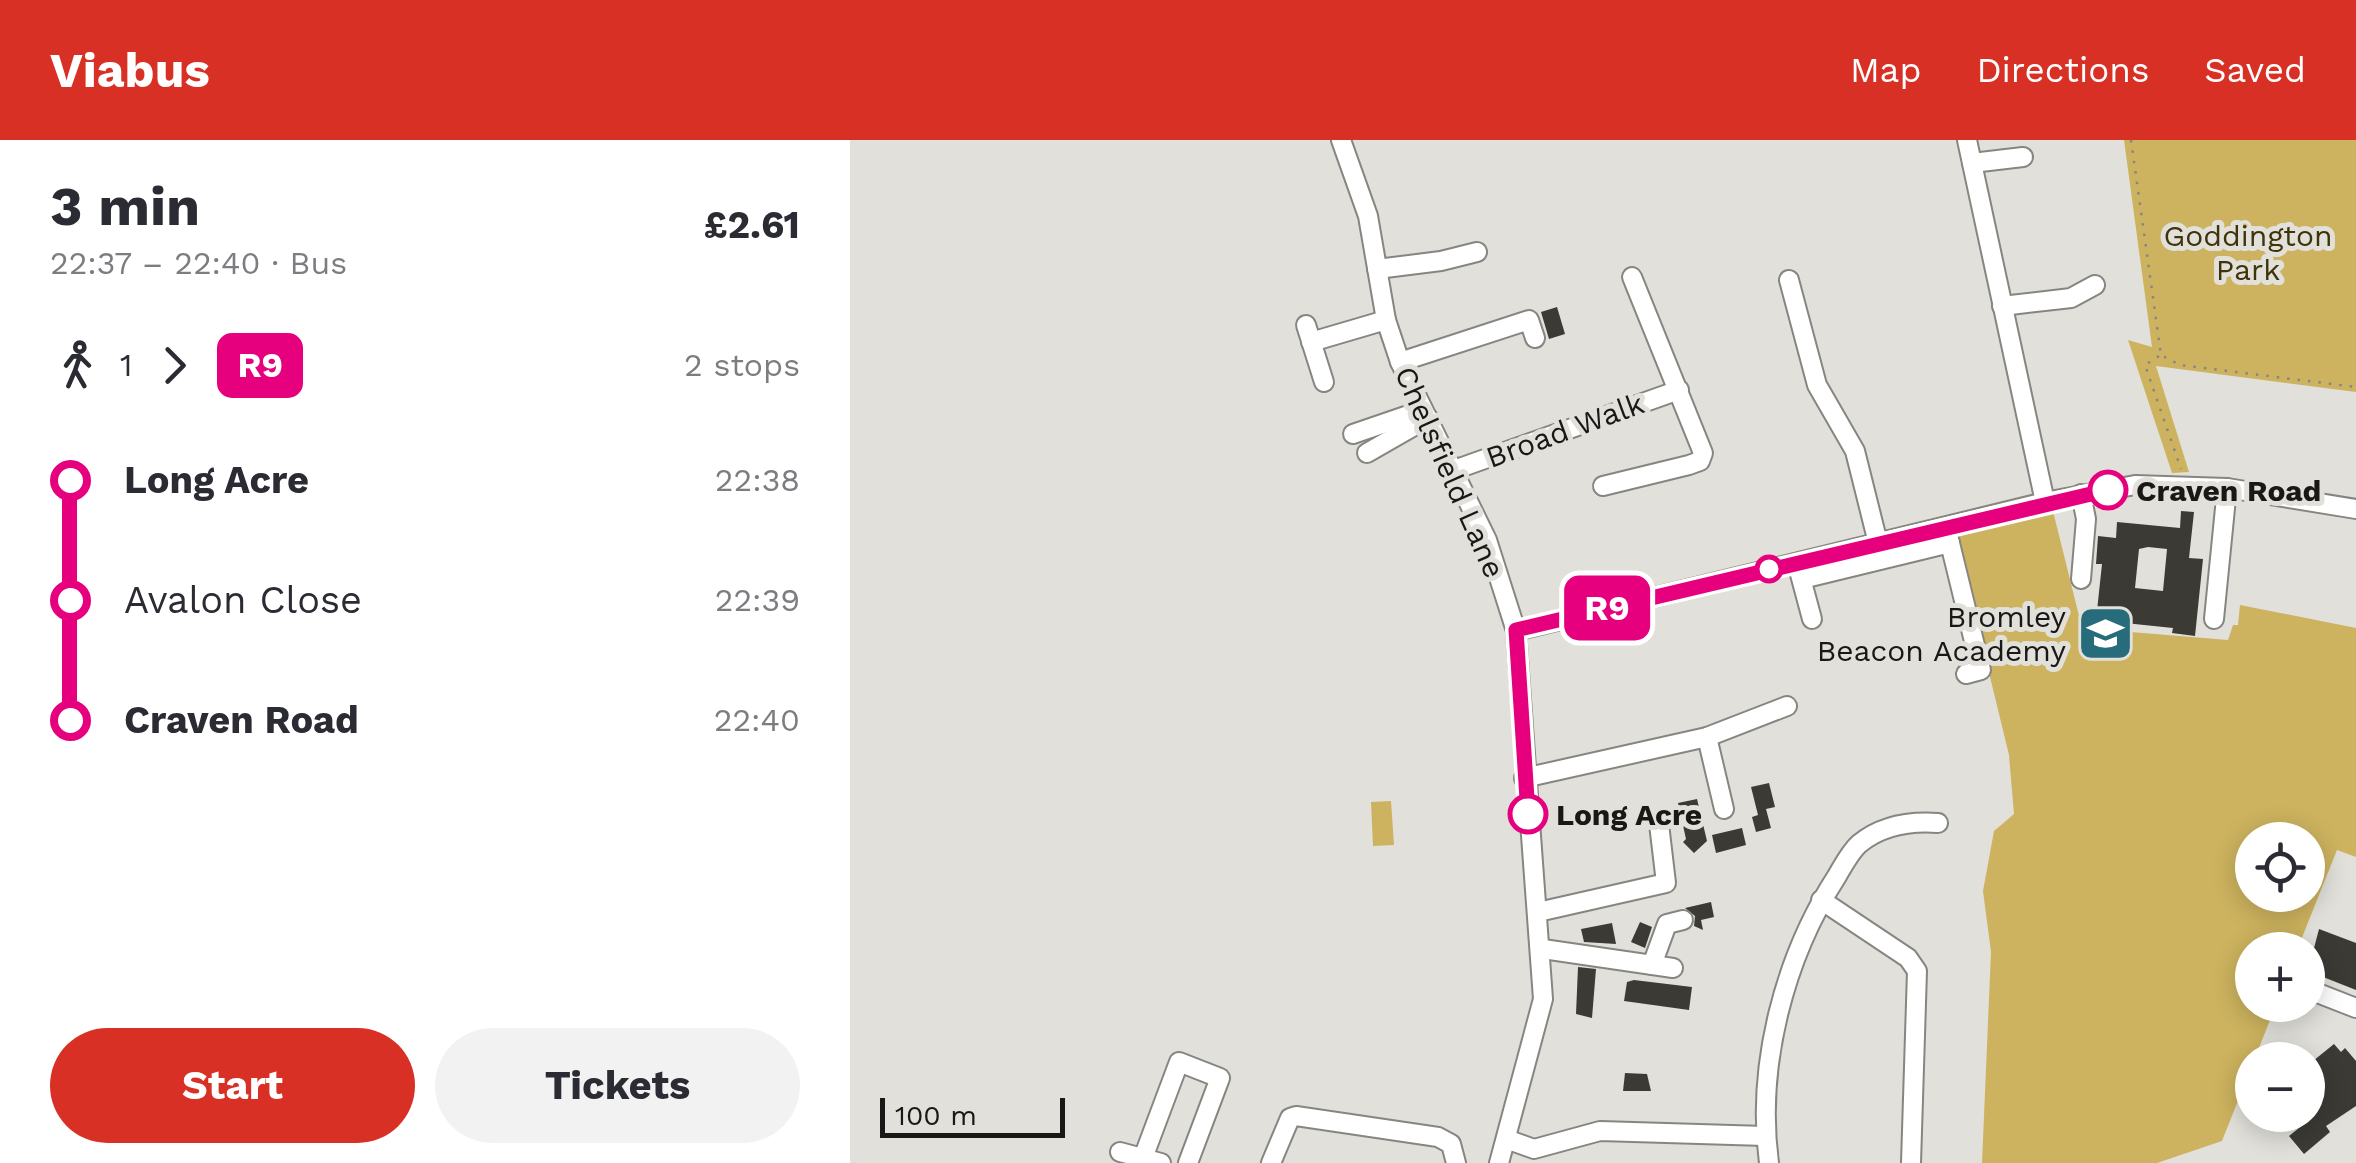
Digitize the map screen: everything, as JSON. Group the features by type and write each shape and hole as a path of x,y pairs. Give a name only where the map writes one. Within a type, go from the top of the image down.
{"street":[{"name":"Chelsfield Lane","path":"1340,140 1368,216 1386,320 1400,362 1487,540 1516,630 1543,998 1536,1040 1499,1163"},
{"path":"1967,140 2045,502"},
{"path":"1972,163 2023,157"},
{"path":"1377,268 1441,262 1477,252"},
{"name":"Broad Walk","path":"1602,486 1689,464 1700,460 1703,453 1632,277"},
{"path":"1788,280 1817,385 1855,451 1878,543"},
{"path":"2002,306 2071,298 2095,285"},
{"path":"1324,382 1308,334 1386,320"},
{"path":"1400,362 1529,320 1536,338"},
{"name":"Broad Walk","path":"1451,471 1679,390"},
{"path":"1354,434 1426,414"},
{"path":"1367,452 1426,414"},
{"path":"1516,630 1799,571 1948,535 2045,502 2135,486 2226,488 2356,509"},
{"path":"2214,619 2226,488"},
{"path":"2081,494 2086,519 2081,578"},
{"path":"1799,571 1878,543 1948,535"},
{"path":"1948,535 1981,670 1966,674"},
{"path":"1799,571 1812,619"},
{"path":"1524,778 1707,737 1787,706"},
{"path":"1707,737 1724,809"},
{"path":"1769,1163 1765,1136 1774,1032 1790,969 1821,900 1856,846 1882,830 1912,822 1938,823"},
{"path":"1538,912 1666,883 1659,824"},
{"path":"1821,900 1908,958 1917,971 1911,1163"},
{"path":"1652,965 1667,924 1683,920"},
{"path":"1542,949 1674,968"},
{"path":"2325,996 2356,1008"},
{"path":"1120,1152 1152,1160 1179,1062 1220,1078 1188,1163"},
{"path":"1271,1163 1286,1126 1296,1116 1438,1137 1451,1144 1456,1163"},
{"path":"1506,1139 1534,1149 1600,1131 1765,1136"}],"path":[{"path":"2130,140 2160,355"},
{"path":"2160,355 2180,365 2356,387"},
{"path":"2160,355 2145,365 2184,477"}],"green space":[{"name":"Goddington Park","path":"2124,140 2356,140 2356,392 2156,366 2189,472 2172,473 2128,340 2152,347"},
{"path":"2053,511 2082,628 2228,640 2233,625 2238,625 2240,605 2356,628 2356,857 2337,850 2325,880 2325,822 2235,822 2235,912 2312,912 2304,932 2235,932 2235,1022 2269,1022 2261,1042 2235,1042 2235,1108 2222,1141 2157,1163 1982,1163 1991,952 1983,891 1994,831 2014,814 2009,755 1955,533"},
{"path":"1391,801 1394,845 1373,846 1371,802"}],"building":[{"path":"1557,307 1565,334 1549,339 1541,312"},
{"path":"2181,511 2194,512 2189,558 2203,559 2195,636 2172,633 2173,628 2096,620 2102,564 2096,564 2098,536 2116,538 2117,522 2180,528","holes":["2139,549 2167,549 2163,591 2135,588"]},
{"path":"1769,783 1775,807 1766,809 1771,828 1756,832 1752,817 1758,815 1751,787"},
{"path":"1697,799 1707,841 1694,853 1683,842 1686,839 1678,803"},
{"path":"1742,828 1746,845 1716,853 1712,835"},
{"path":"1711,902 1714,917 1701,920 1703,930 1694,926 1695,916 1685,908"},
{"path":"1640,922 1652,927 1645,948 1631,942"},
{"path":"1612,923 1616,944 1584,942 1581,929"},
{"path":"2319,929 2356,943 2356,990 2325,978 2325,932 2318,932"},
{"path":"1578,967 1596,969 1592,1018 1576,1014"},
{"path":"1627,982 1692,987 1689,1010 1624,1001"},
{"path":"2334,1044 2341,1052 2345,1048 2356,1061 2356,1106 2326,1126 2330,1132 2304,1154 2289,1136 2294,1132 2325,1132 2325,1051"},
{"path":"1625,1073 1647,1074 1651,1091 1623,1091"}],"bus line":[{"name":"R9","path":"1528,814 1516,630 2108,490"}],"place":[{"name":"Craven Road","path":"2108,490"},
{"name":"Bromley Beacon Academy","path":"2105,633"},
{"name":"Long Acre","path":"1528,814"}]}
